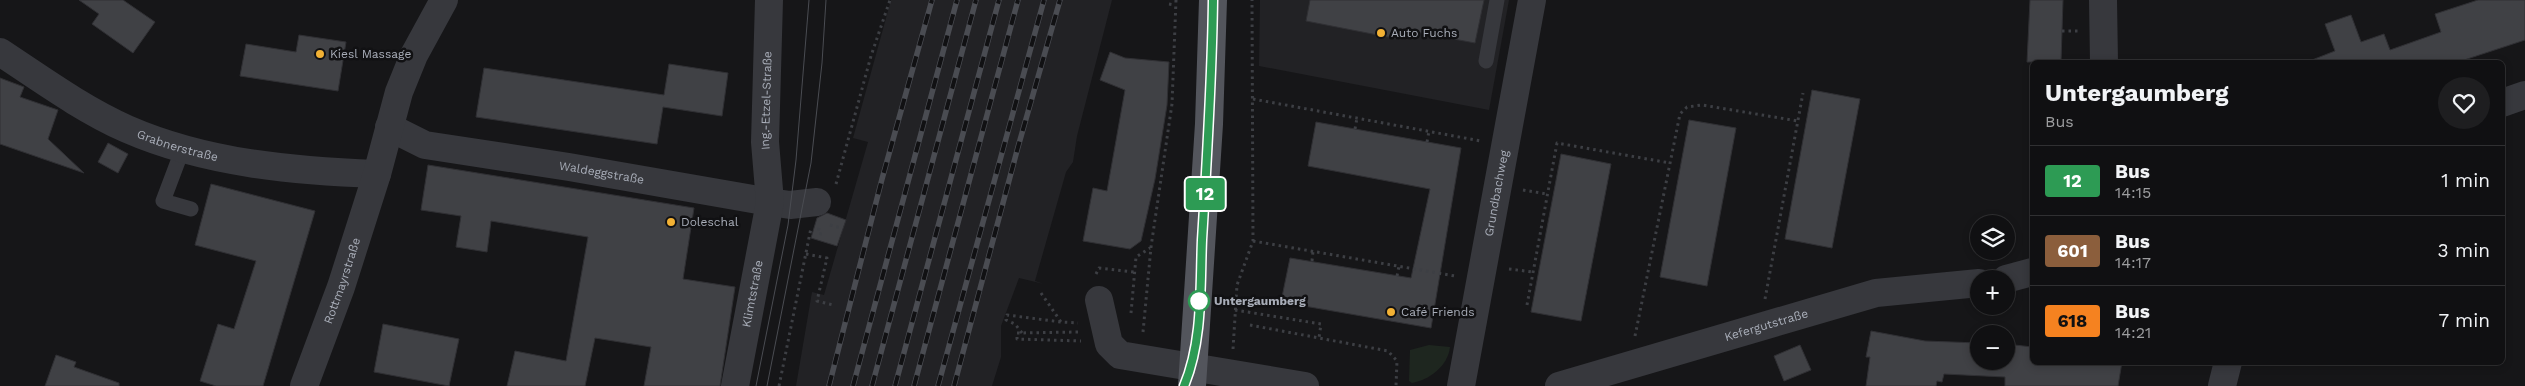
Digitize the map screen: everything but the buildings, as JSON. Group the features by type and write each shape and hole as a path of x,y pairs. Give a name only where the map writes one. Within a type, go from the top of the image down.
{"main road":[{"path":"1189,380 1200,294 1213,0"}],"street":[{"path":"377,174 398,92 414,54 444,0"},
{"name":"Ing.-Etzel-Straße","path":"769,0 766,142 770,202"},
{"name":"Grundbachweg","path":"1461,386 1532,0"},
{"path":"2104,0 2104,60"},
{"name":"Grabnerstraße","path":"0,52 94,112 127,129 183,148 220,158 280,168 377,174"},
{"path":"2505,101 2525,95"},
{"name":"Waldeggstraße","path":"389,127 425,145 570,167 790,205 814,211"},
{"name":"Rottmayrstraße","path":"310,385 377,174"},
{"name":"Klimtstraße","path":"735,386 770,202"},
{"path":"2015,277 2030,273"},
{"name":"Kefergutstraße","path":"1559,386 1876,293 1970,284"},
{"path":"1097,288 1104,331 1114,351 1128,358 1140,360 1189,380 1229,374 1305,386"},
{"path":"2222,386 2227,365"}],"lane":[{"path":"1486,60 1497,0"},
{"path":"183,148 163,201 191,209"}],"path":[{"path":"779,386 814,211 830,198 834,191 871,56 890,0"},
{"path":"1140,360 1151,247 1172,104 1176,0"},
{"path":"1229,374 1234,344 1237,285 1253,241 1252,0"},
{"path":"1169,4 1175,5"},
{"path":"1763,307 1803,93"},
{"path":"1253,99 1488,142"},
{"path":"1631,365 1680,114 1687,108 1702,105 1798,121"},
{"path":"1355,129 1357,118"},
{"path":"1427,142 1429,132"},
{"path":"1527,305 1557,144 1670,163"},
{"path":"1522,190 1548,194"},
{"path":"818,233 825,235"},
{"path":"1253,241 1463,277"},
{"path":"1131,313 1136,257 1151,247"},
{"path":"1312,262 1313,251"},
{"path":"806,254 827,258 816,300 832,305"},
{"path":"1397,276 1399,266"},
{"path":"1097,288 1099,268 1134,272"},
{"path":"1508,269 1533,272"},
{"path":"1041,293 1061,322"},
{"path":"1235,310 1321,324 1318,338"},
{"path":"1022,333 1015,324 1006,320 1007,314 1081,323 1081,330 1077,334 1022,333 1017,332 1016,339 1081,341"},
{"path":"1250,325 1381,350 1393,355 1398,367 1396,386"}],"shaded area":[{"path":"891,0 1112,0 1077,136 1073,162 1066,172 1035,281 1044,284 1019,278 1001,326 1001,357 992,386 796,386 812,292 824,295 868,142 853,138"},
{"name":"Auto Fuchs","path":"1260,0 1509,0 1489,110 1259,66"},
{"path":"1429,345 1450,347 1446,360 1437,371 1425,379 1412,383 1409,381 1410,350"}],"tram line":[{"path":"756,386 788,225 796,160 809,0"},
{"path":"767,386 811,163 822,63 826,0"}],"railway":[{"path":"829,386 882,179 932,0"},
{"path":"853,386 957,0"},
{"path":"872,386 976,0"},
{"path":"895,386 999,0"},
{"path":"914,386 1018,0"},
{"path":"938,386 1044,0"},
{"path":"954,386 1018,147 1060,0"}],"bus line":[{"name":"12","path":"1184,386 1192,368 1198,318 1209,124 1213,0"}],"place":[{"name":"Auto Fuchs","path":"1381,33"},
{"name":"Kiesl Massage","path":"320,54"},
{"name":"Doleschal","path":"671,222"},
{"name":"Untergaumberg","path":"1199,301"},
{"name":"Café Friends","path":"1391,312"}]}
